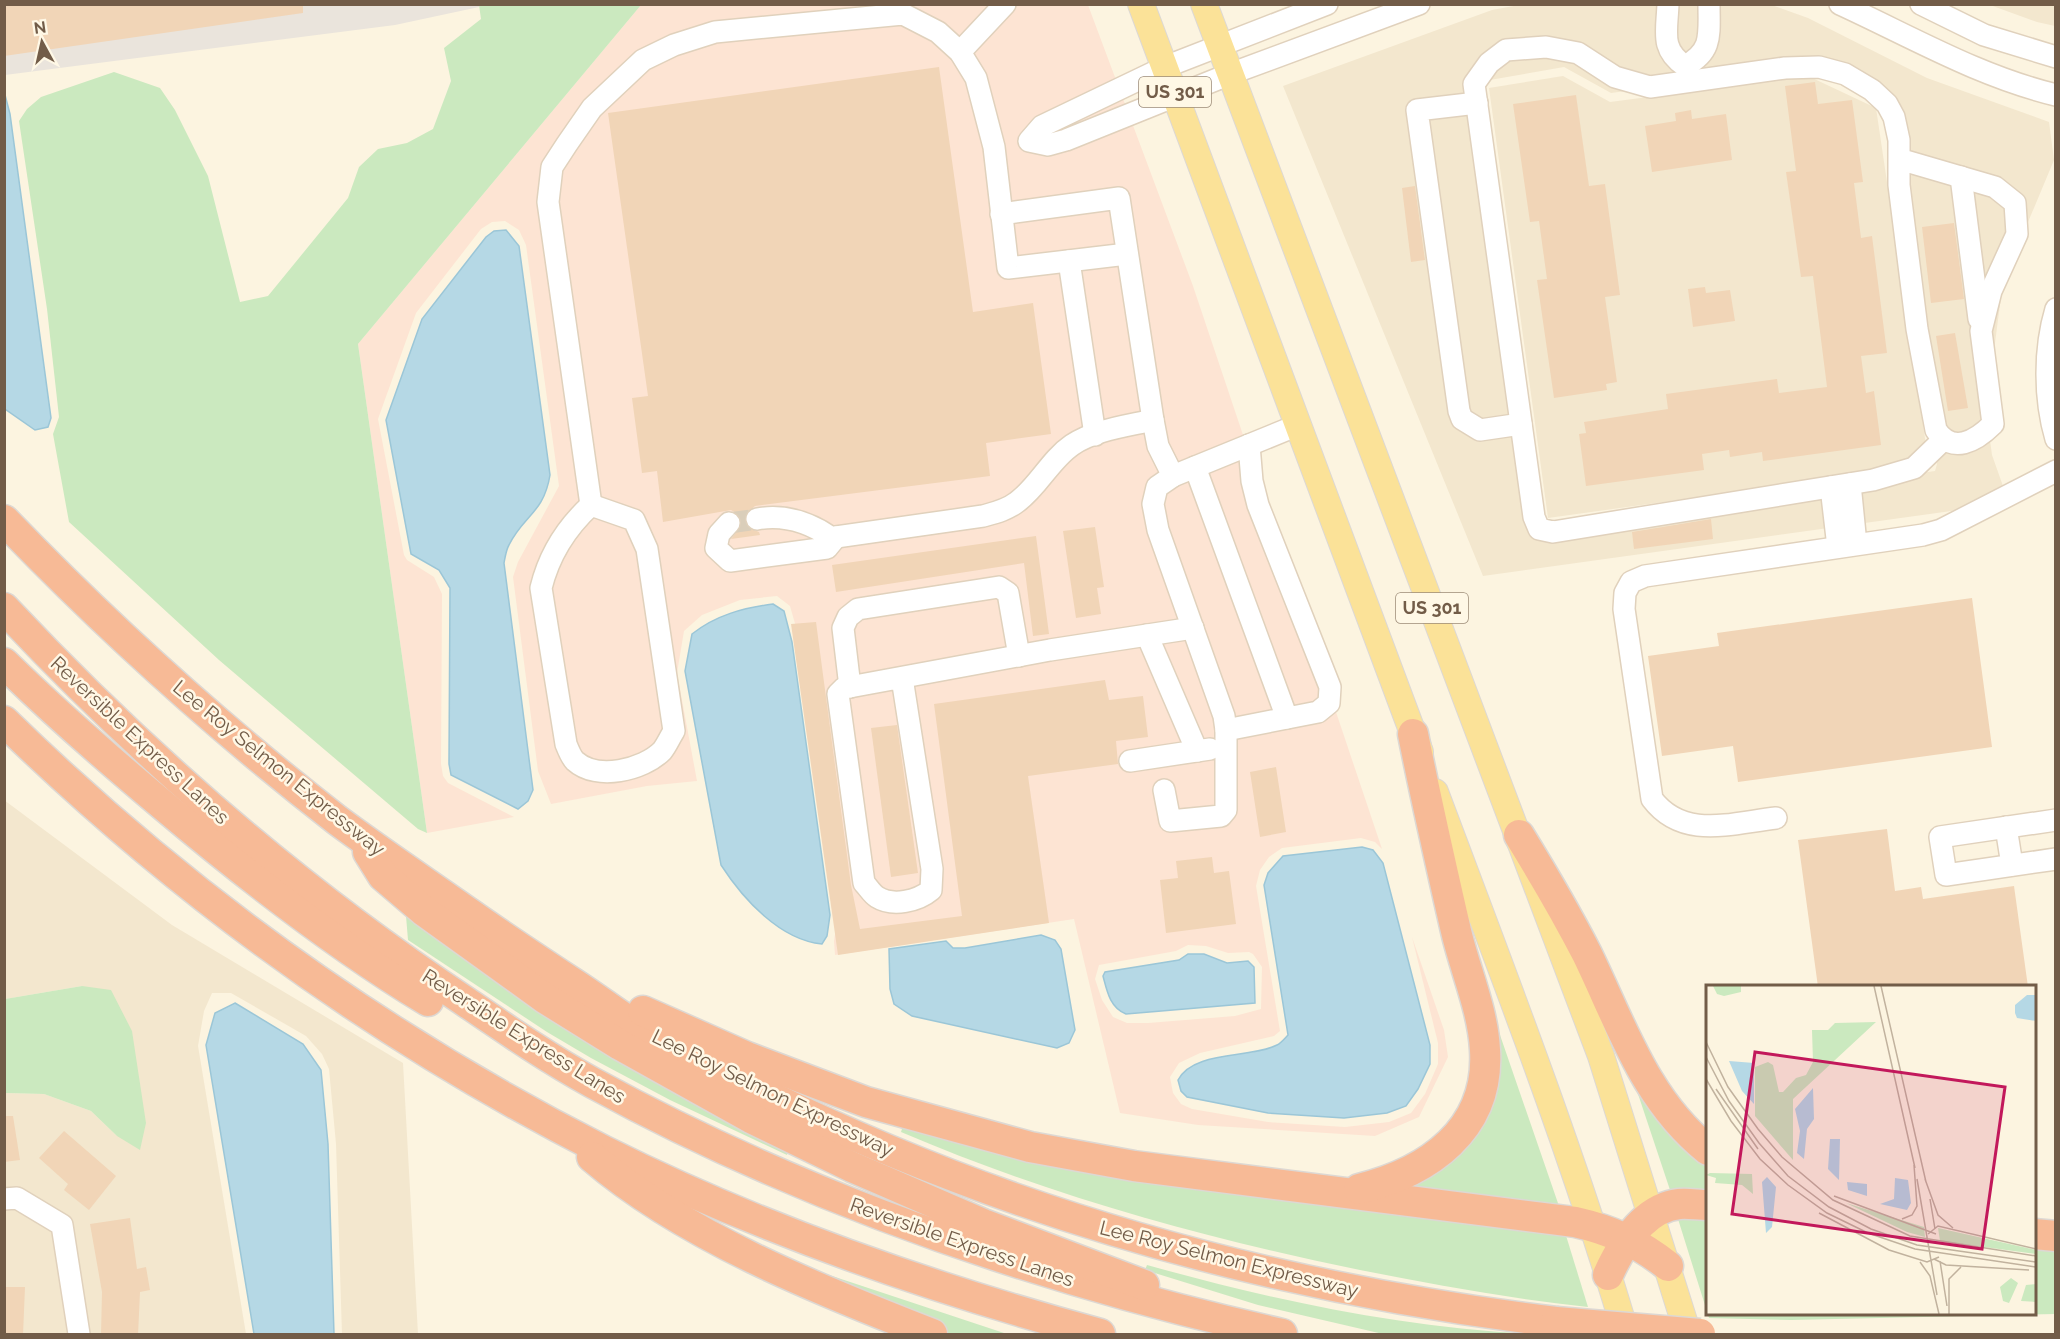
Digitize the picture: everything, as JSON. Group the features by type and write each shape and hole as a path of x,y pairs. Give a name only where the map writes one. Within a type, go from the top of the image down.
{"highway":[{"name":"Lee Roy Selmon Expressway","path":"4,520 109,626 172,683 349,828 404,880 573,983 649,1034 796,1109 897,1154 1005,1195 1179,1250 1378,1296 1464,1311 1700,1335"},
{"name":"Reversible Express Lanes","path":"4,608 84,689 186,785 299,882 348,920 411,978 591,1082 776,1173 901,1223 1086,1286 1282,1335"},
{"path":"4,663 88,741 211,846 351,951 411,978"},
{"path":"4,721 161,864 259,940 416,1045 559,1127 617,1157 763,1222 940,1287 1100,1335"},
{"path":"1349,1191 1394,1179 1434,1158 1453,1141 1468,1122 1484,1080 1484,1036 1444,882 1413,734"},
{"path":"1518,835 1586,952 1648,1083 1677,1121 1706,1149"},
{"path":"404,880 546,999 620,1045 752,1118 874,1177 983,1224 1123,1276 1208,1318"},
{"path":"573,983 776,1069 866,1102 1030,1147 1102,1161 1349,1191 1592,1226 1628,1239 1668,1266"},
{"path":"559,1127 619,1179 654,1204 760,1259 932,1335"},
{"path":"1608,1275 1628,1239 1653,1215 1680,1204 1706,1205"},
{"path":"2036,1234 2055,1236"}],"main road":[{"name":"US 301","path":"1141,4 1177,95 1529,1041 1592,1226 1626,1335"},
{"name":"US 301","path":"1204,4 1601,1056 1689,1335"}],"street":[{"path":"960,52 1005,4"},
{"path":"1029,141 1042,126 1165,67 1327,4"},
{"path":"994,147 1029,141 1047,145 1057,142 1230,74 1419,4"},
{"path":"1668,4 1666,43 1671,57 1684,75"},
{"path":"1684,75 1708,48 1709,4"},
{"path":"1840,4 1953,60 2013,84 2055,95"},
{"path":"1921,4 1984,35 2055,57"},
{"path":"591,505 548,202 552,167 592,108 643,60 674,45 715,32 903,14 938,32 960,52 976,78 994,147 1008,268 1127,254"},
{"path":"1943,440 1914,468 1873,480 1553,532 1539,529 1534,517 1474,84 1489,63 1506,50 1546,47 1578,53 1615,77 1650,87 1684,75 1819,67 1845,74 1872,90 1887,104 1894,117 1899,159 1899,185 1917,329 1936,430 1943,440 1955,445 1978,438 1993,424 1961,177"},
{"path":"1477,103 1417,110 1459,411 1462,419 1480,430 1521,424"},
{"path":"1899,159 1995,187 2015,203 2017,234 1991,291 1981,331"},
{"path":"1001,214 1119,198 1152,420 1158,446 1173,476"},
{"path":"1069,261 1095,435"},
{"path":"2055,309 2051,325 2048,394 2055,439"},
{"path":"757,519 795,519 818,528 832,538 982,516 1001,511 1018,502 1053,460 1074,444 1095,435 1152,420"},
{"path":"1164,790 1170,821 1221,816 1226,810 1226,738 1192,628 1158,530 1153,504 1157,487 1173,476 1298,425"},
{"path":"1130,761 1197,751 1226,738 1287,718 1318,712 1329,703 1330,687 1258,505 1252,481 1249,445"},
{"path":"1195,467 1287,718"},
{"path":"1776,818 1693,827 1670,818 1652,800 1624,609 1625,593 1631,582 1645,576 1923,535 1941,530 2055,471"},
{"path":"1841,485 1847,546"},
{"path":"591,505 634,520 647,549 674,731 663,750 646,764 622,772 589,768 575,760 566,744 541,588 546,565 557,545 576,519 591,505"},
{"path":"729,524 719,534 716,548 730,561 827,548 836,537"},
{"path":"850,687 843,628 848,617 858,609 999,587 1008,593 1019,656"},
{"path":"902,678 932,869 931,890 922,898 893,902 877,897 864,883 838,694 844,688 1019,656 1192,628"},
{"path":"1147,635 1197,751"},
{"path":"2055,819 1940,837 1946,875 2055,859"},
{"path":"2006,827 2012,865"},
{"path":"4,1199 17,1198 62,1225 79,1335"}],"shaded area":[{"path":"479,4 479,7 395,25 5,75 4,5"},
{"path":"1769,4 1808,18 1927,78 2049,122 2054,160 2003,282 1986,411 1992,455 2009,503 1483,576 1283,86 1492,10 1519,5","holes":["1564,67 1611,93 1808,67 1881,101 1937,464 1935,471 1549,527 1540,519 1484,81"]},
{"path":"641,5 1088,5 1193,286 1382,849 1375,842 1361,838 1282,848 1269,857 1260,870 1256,886 1280,1031 1274,1036 1200,1053 1179,1063 1170,1077 1173,1093 1181,1104 1192,1109 1268,1122 1345,1127 1389,1122 1411,1113 1425,1094 1438,1064 1438,1043 1412,937 1444,1030 1448,1057 1419,1117 1375,1136 1198,1125 1120,1113 1074,919 835,955 834,941 838,914 800,641 790,606 777,596 740,600 702,615 684,631 677,673 697,781 647,786 551,804 538,771 513,577 518,562 559,486 526,245 519,230 505,221 492,222 481,229 416,313 378,419 404,555 407,560 434,577 442,594 441,764 443,776 448,783 514,817 427,833 358,344","holes":["1188,945 1206,946 1228,953 1249,952 1253,954 1262,967 1261,1009 1235,1016 1127,1023 1113,1017 1102,1000 1095,979 1099,965 1176,951"]},
{"path":"1990,5 2055,5 2055,26 2037,22"},
{"path":"1563,76 1610,102 1808,76 1876,108 1929,465 1548,518 1489,88"},
{"path":"4,800 172,925 403,1063 418,1334 342,1334 336,1144 329,1069 322,1054 306,1036 231,993 212,993 204,1011 198,1046 246,1334 88,1334 66,1216 21,1189 5,1189 5,1093 44,1094 91,1111 117,1136 82,986 5,999"},
{"path":"16,1208 54,1231 70,1334 5,1334 4,1210"}],"green space":[{"path":"479,5 641,5 358,344 427,833 418,829 219,660 69,522 53,434 59,417 47,309 19,121 27,109 41,97 114,72 160,88 175,110 208,176 240,302 268,296 348,198 359,167 378,149 407,143 433,129 451,81 444,48 481,19"},
{"path":"406,916 788,1150 787,1155 670,1100 547,1032 408,940"},
{"path":"82,986 111,990 132,1031 146,1123 140,1150 117,1136 91,1111 44,1094 5,1093 5,999"},
{"path":"1500,1035 1560,1209 1405,1193 1412,1180 1447,1159 1490,1037"},
{"path":"1633,1079 1706,1161 1706,1193 1670,1190"},
{"path":"904,1122 1564,1229 1588,1307 1502,1296 1388,1276 1185,1229 1069,1195 956,1155 901,1132"},
{"path":"1706,1213 1706,1308 1678,1219"},
{"path":"2036,1241 2055,1243 2055,1314 2036,1314"},
{"path":"1147,1265 1241,1290 1337,1310 1433,1325 1530,1334 1383,1334 1258,1305 1145,1270"},
{"path":"817,1271 1007,1334 948,1334 814,1278"},
{"path":"1708,1315 2011,1315 1791,1320 1709,1318"}],"water":[{"path":"4,91 10,114 51,418 48,427 35,430 5,409"},
{"path":"506,230 519,246 550,475 543,498 515,535 507,549 504,563 533,790 528,801 518,809 451,775 449,764 450,588 439,570 411,554 386,420 422,319 486,237 494,231"},
{"path":"773,604 784,611 792,642 830,915 827,936 822,944 792,935 764,916 740,891 721,865 685,671 692,634 701,627 730,613"},
{"path":"1362,847 1373,850 1383,863 1430,1045 1430,1064 1418,1089 1406,1106 1387,1113 1344,1118 1268,1113 1187,1097 1181,1091 1178,1080 1186,1070 1209,1059 1266,1049 1278,1044 1288,1035 1264,885 1268,873 1283,856"},
{"path":"1041,935 1055,940 1061,949 1075,1030 1069,1043 1057,1048 912,1016 894,1004 890,989 889,949 946,941 953,948 965,948"},
{"path":"1188,954 1204,954 1227,963 1248,961 1254,967 1255,1003 1126,1014 1116,1008 1108,993 1103,976 1105,972 1179,960"},
{"path":"235,1003 303,1044 321,1070 328,1144 334,1334 254,1334 206,1045 215,1013"}],"building":[{"path":"4,4 303,4 303,13 4,56"},
{"path":"939,67 973,312 1033,303 1051,434 986,443 990,476 755,506 746,514 744,521 747,527 759,532 760,535 731,539 742,525 738,514 731,510 663,522 657,471 642,473 632,398 648,396 608,113"},
{"path":"1815,82 1818,104 1852,100 1863,182 1854,183 1861,238 1872,236 1887,353 1861,356 1866,393 1874,391 1881,445 1763,461 1762,452 1730,457 1729,450 1702,454 1704,470 1586,486 1579,434 1586,433 1584,422 1668,409 1666,394 1777,379 1779,393 1827,387 1813,276 1801,277 1786,172 1796,171 1785,86"},
{"path":"1576,95 1589,186 1605,184 1620,295 1605,297 1617,382 1606,384 1607,390 1554,398 1537,280 1547,279 1539,221 1530,222 1513,104"},
{"path":"1691,110 1692,119 1726,114 1732,160 1652,172 1645,126 1676,121 1675,113"},
{"path":"1415,186 1425,260 1411,262 1402,188"},
{"path":"1954,223 1964,299 1931,303 1922,227"},
{"path":"1705,287 1706,293 1730,290 1735,321 1693,327 1688,289"},
{"path":"1955,333 1968,408 1948,411 1936,336"},
{"path":"1711,519 1713,539 1634,549 1632,532"},
{"path":"1095,527 1104,587 1097,588 1101,614 1076,618 1063,531"},
{"path":"1036,536 1049,634 1033,636 1024,563 836,592 832,565"},
{"path":"1972,598 1992,747 1738,782 1733,746 1662,756 1648,656 1719,646 1717,633"},
{"path":"816,622 851,885 860,929 962,916 934,704 1105,680 1109,700 1143,696 1148,737 1116,741 1118,764 1028,776 1049,923 838,955 791,624"},
{"path":"897,725 918,873 891,877 871,728"},
{"path":"1276,767 1286,832 1260,837 1250,772"},
{"path":"1887,829 1895,891 1921,887 1923,899 2014,886 2028,985 1818,985 1798,840"},
{"path":"1212,857 1214,873 1229,871 1236,924 1166,933 1160,880 1178,878 1176,861"},
{"path":"4,1116 13,1116 20,1160 4,1162"},
{"path":"64,1131 116,1176 89,1210 64,1190 68,1184 39,1158"},
{"path":"130,1218 137,1269 146,1267 150,1290 140,1292 138,1335 101,1335 102,1292 90,1224"},
{"path":"4,1287 25,1287 23,1335 4,1335"}],"tunnel":[{"path":"729,523 757,519"}]}
